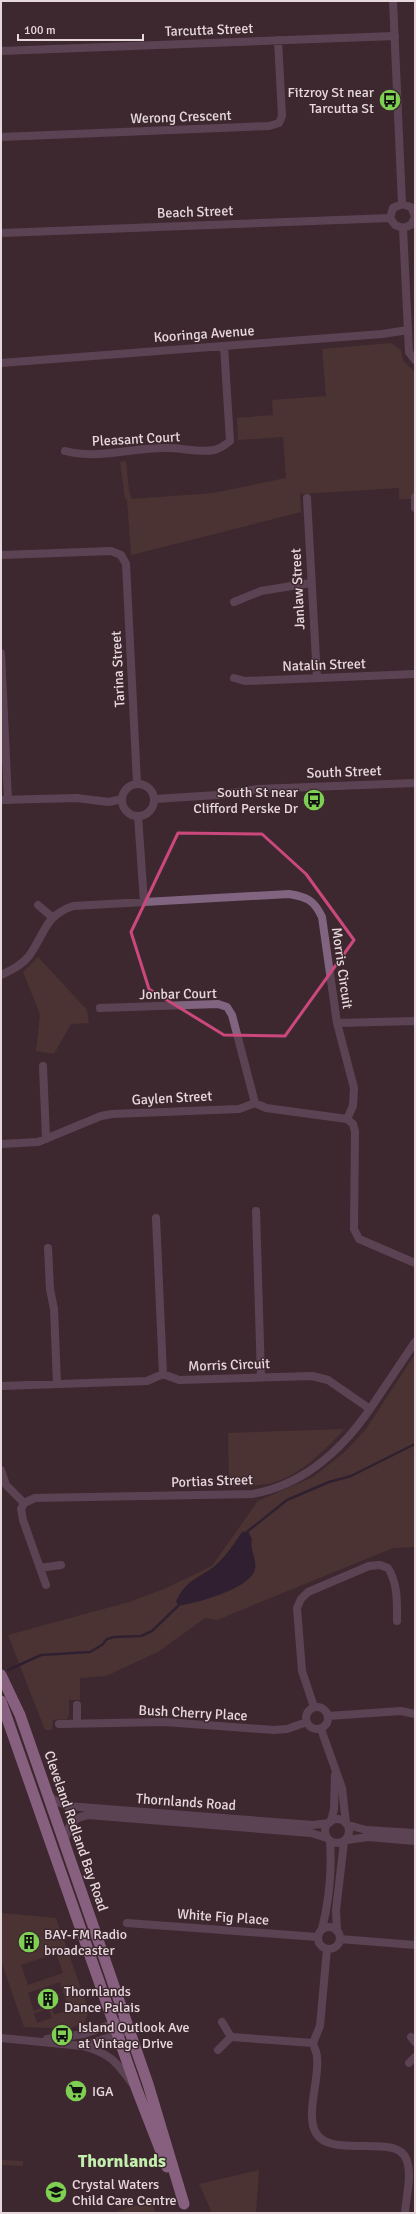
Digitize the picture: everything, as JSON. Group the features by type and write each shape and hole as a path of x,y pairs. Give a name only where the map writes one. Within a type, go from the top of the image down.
{"highway":[{"name":"Cleveland Redland Bay Road","path":"1,1675 20,1715 130,2030 186,2208"},
{"name":"Cleveland Redland Bay Road","path":"1,1701 137,2090 162,2157 186,2208"},
{"path":"20,1715 13,1716 12,1721 24,1752 29,1781"}],"street":[{"path":"394,1 402,204"},
{"name":"Tarcutta Street","path":"1,51 395,36"},
{"name":"Werong Crescent","path":"1,137 269,126 278,122 282,116 278,40"},
{"path":"402,204 411,207 415,217 411,225 403,228 395,226 390,218 393,208 402,204"},
{"name":"Beach Street","path":"1,233 390,218"},
{"path":"403,228 409,352 415,360"},
{"name":"Kooringa Avenue","path":"1,363 382,334 408,330"},
{"name":"Pleasant Court","path":"65,451 82,455 105,455 168,448 207,451 216,450 224,446 230,441 231,434 227,409 224,346"},
{"path":"414,497 415,508"},
{"name":"Janlaw Street","path":"307,498 310,583 317,678"},
{"name":"Tarina Street","path":"1,555 111,551 121,555 126,564 137,784"},
{"path":"234,602 261,591 310,583"},
{"path":"1,653 4,800 76,798 109,802 122,799"},
{"name":"Natalin Street","path":"234,678 245,681 415,674"},
{"name":"South Street","path":"155,798 217,795 258,789 415,783"},
{"path":"137,784 149,787 155,798 150,811 138,816 128,813 122,799 126,789 137,784"},
{"path":"138,816 144,902"},
{"name":"Morris Circuit","path":"1,975 14,969 28,957 52,917 60,910 72,906 289,894 302,896 316,904 322,917 337,1023 354,1088 353,1106 347,1119"},
{"path":"38,905 52,917"},
{"name":"Jonbar Court","path":"100,1008 218,1004 227,1007 232,1015 255,1103"},
{"path":"337,1023 415,1021"},
{"path":"43,1066 46,1139"},
{"path":"255,1103 266,1108 347,1119 353,1124 356,1132 354,1229 356,1234 359,1239 415,1263"},
{"name":"Gaylen Street","path":"1,1144 29,1144 46,1139 101,1116 239,1109 255,1103"},
{"path":"256,1211 261,1377"},
{"path":"1,1386 147,1381 163,1374 156,1218"},
{"path":"48,1248 50,1289 54,1309 58,1384"},
{"path":"370,1409 415,1342"},
{"name":"Morris Circuit","path":"163,1374 179,1380 312,1376 328,1380 370,1409"},
{"name":"Portias Street","path":"24,1503 35,1498 252,1494 270,1491 291,1483 313,1470 335,1452 356,1429 370,1409"},
{"path":"1,1470 6,1485 24,1503 21,1509 23,1520 46,1585"},
{"path":"40,1568 61,1565"},
{"path":"314,1707 302,1671 297,1608 301,1599 308,1592 369,1566 380,1565 388,1568 393,1576 397,1597 397,1621"},
{"path":"77,1705 77,1723"},
{"path":"314,1707 322,1708 328,1716 327,1724 321,1729 314,1729 307,1722 306,1715 314,1707"},
{"path":"328,1716 401,1711 415,1714"},
{"name":"Bush Cherry Place","path":"59,1724 165,1722 274,1730 287,1729 307,1722"},
{"path":"321,1729 342,1788 347,1824 350,1830 345,1841 336,1910 339,1935 336,1947 327,1949 320,1945 317,1937 322,1929 328,1894 331,1857 326,1828 330,1822 334,1809 334,1768"},
{"name":"Thornlands Road","path":"46,1791 54,1800 67,1806 313,1825 330,1822 336,1819 366,1830 415,1833"},
{"name":"Thornlands Road","path":"65,1847 67,1830 72,1822 78,1817 88,1815 311,1833 337,1844 368,1837 415,1841"},
{"name":"White Fig Place","path":"127,1923 317,1937"},
{"path":"322,1929 333,1928 339,1935 415,1945"},
{"path":"327,1949 320,2026 313,2043 318,2057 312,2121 316,2133 323,2140 334,2144 393,2148 402,2153 407,2159 409,2168 405,2213"},
{"path":"32,2040 84,2034 126,2019"},
{"path":"222,2022 231,2037"},
{"path":"83,2046 130,2030"},
{"path":"218,2050 231,2037 313,2043"},
{"path":"1,2038 83,2046 104,2052 118,2063 137,2090"},
{"path":"409,2063 415,2056"}],"highlighted area":[{"path":"178,833 262,834 306,874 354,940 285,1036 224,1035 149,989 131,932"}],"shaded area":[{"path":"391,343 401,350 403,361 415,372 415,499 399,499 399,488 300,494 301,512 131,555 127,499 125,499 120,462 126,461 129,491 132,499 213,493 286,478 283,437 238,440 237,418 273,415 272,400 326,396 322,349"},
{"path":"38,957 87,1010 89,1023 71,1024 54,1054 36,1051 40,1014 23,972"},
{"path":"415,1354 415,1547 393,1548 217,1620 205,1618 158,1652 106,1676 80,1678 80,1700 69,1700 69,1715 67,1719 53,1720 52,1730 45,1730 8,1635 129,1602 164,1589 212,1566 258,1501 313,1477 346,1451 366,1429"},
{"path":"345,1429 310,1462 290,1476 267,1484 229,1487 228,1433"},
{"path":"248,1531 252,1539 251,1543 255,1564 254,1572 249,1579 220,1595 178,1606 176,1601 186,1587 219,1562 242,1532"},
{"path":"1,1913 56,1918 89,2011 85,2022 69,2029 24,2027 1,1961","holes":["36,1933 40,1946 22,1952 18,1938","56,1953 63,1973 28,1985 21,1965","60,1982 69,2010 54,2015 51,2005 34,2011 28,1993","49,2009 52,2018 37,2023 34,2013"]},
{"path":"1,2160 23,2161 23,2166 1,2165"},
{"path":"259,2170 256,2213 212,2213 199,2184"},
{"path":"150,2200 156,2213 113,2213"}],"waterway":[{"path":"248,1531 287,1500 329,1482 351,1476 415,1444"},
{"path":"8,1670 41,1655 90,1652 102,1645 107,1639 114,1637 141,1636 152,1631 178,1606"}],"place":[{"name":"Fitzroy St near Tarcutta St","path":"390,100"},
{"name":"South St near Clifford Perske Dr","path":"314,800"},
{"name":"BAY-FM Radio broadcaster","path":"29,1942"},
{"name":"Thornlands Dance Palais","path":"48,1999"},
{"name":"Island Outlook Ave at Vintage Drive","path":"62,2035"},
{"name":"IGA","path":"76,2091"},
{"name":"Crystal Waters Child Care Centre","path":"56,2192"}],"district":[{"name":"Thornlands","path":"122,2161"}]}
